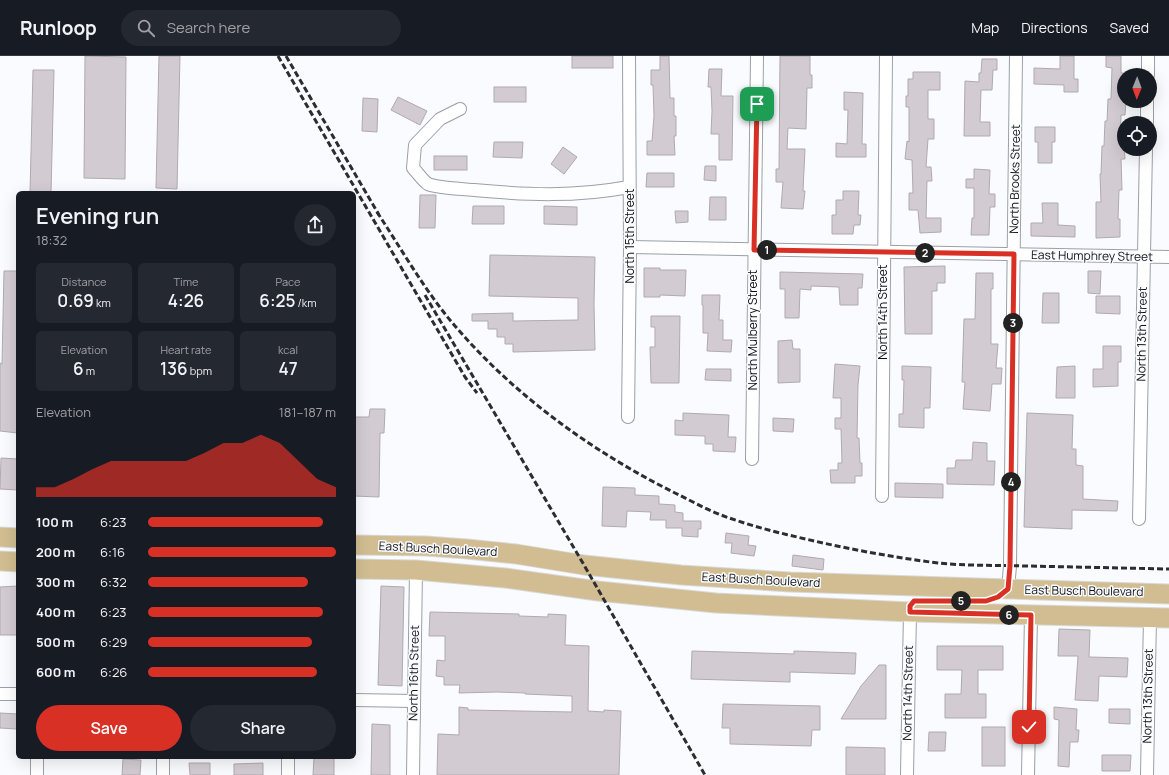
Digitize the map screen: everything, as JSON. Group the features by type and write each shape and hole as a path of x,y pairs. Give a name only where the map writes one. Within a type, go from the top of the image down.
{"main road":[{"path":"0,537 16,538"},
{"name":"East Busch Boulevard","path":"356,545 426,546 516,554 584,565 656,573 811,583 1169,594"},
{"path":"444,573 451,567 457,565 534,570 537,568 542,558"},
{"path":"0,561 16,562"},
{"name":"East Busch Boulevard","path":"356,569 416,570 505,578 598,591 716,603 910,612 1169,618"},
{"path":"654,597 661,589 669,588 790,593 800,590 811,583"},
{"path":"910,612 910,606 914,601 986,601 998,597 1008,589"},
{"path":"1031,615 1044,605 1058,602 1138,605 1169,594"},
{"path":"1150,617 1156,610 1169,608"}],"street":[{"name":"North 15th Street","path":"628,417 630,248 629,56"},
{"name":"North Mulberry Street","path":"752,459 757,56"},
{"name":"North 14th Street","path":"882,496 886,56"},
{"name":"North Brooks Street","path":"1008,589 1010,566 1016,56"},
{"path":"1148,56 1148,68"},
{"path":"460,109 440,119 415,145 413,168 428,183 454,189 554,195 601,192 629,187"},
{"name":"North 13th Street","path":"1139,519 1146,156"},
{"name":"East Humphrey Street","path":"630,248 1169,257"},
{"name":"North 16th Street","path":"413,775 416,570"},
{"name":"North 14th Street","path":"907,775 910,612"},
{"path":"1028,775 1031,615"},
{"name":"North 13th Street","path":"1147,775 1150,617"},
{"path":"0,694 16,694"},
{"path":"356,700 414,701"},
{"path":"37,759 37,775"},
{"path":"163,759 163,775"},
{"path":"288,759 288,775"}],"building":[{"path":"85,56 126,57 125,179 84,178"},
{"path":"159,56 180,56 177,189 156,188"},
{"path":"572,56 613,56 613,68 572,68"},
{"path":"660,56 669,56 670,98 674,98 674,116 676,116 676,136 674,136 675,155 647,155 647,141 652,141 654,116 651,70 660,70"},
{"path":"780,56 810,56 812,88 807,88 806,129 788,128 787,149 805,149 803,191 805,191 803,209 781,208 783,182 776,182 776,169 779,169"},
{"path":"1060,56 1074,56 1074,79 1078,79 1078,92 1064,92 1064,85 1034,84 1034,68 1060,69"},
{"path":"1106,56 1121,56 1121,68 1117,68 1117,108 1126,108 1125,115 1117,116 1117,156 1125,156 1125,159 1121,159 1122,190 1119,190 1118,219 1120,219 1120,237 1096,238 1096,202 1101,202 1100,174 1102,146 1104,146 1108,99 1111,99 1112,68 1106,67"},
{"path":"982,59 997,59 997,70 993,70 992,90 981,90 980,122 990,122 990,136 964,136 965,81 979,82"},
{"path":"709,69 722,69 721,96 733,96 732,160 719,160 719,134 711,134 712,111 711,87 708,87"},
{"path":"33,70 54,70 51,191 30,191"},
{"path":"913,72 940,72 940,90 928,90 928,119 934,119 934,139 928,139 926,167 931,167 932,181 927,181 926,218 941,218 941,232 920,233 918,210 909,210 909,193 913,193 912,160 905,159 907,141 909,142 909,107 906,107 906,96 908,96 908,79 913,79"},
{"path":"494,87 526,87 526,102 494,102"},
{"path":"844,92 863,93 862,144 866,144 866,157 836,157 836,143 847,144 848,110 844,110"},
{"path":"398,97 427,111 420,125 391,110"},
{"path":"363,98 378,99 377,132 362,131"},
{"path":"1035,127 1055,127 1055,142 1052,142 1052,163 1038,163 1038,142 1035,142"},
{"path":"494,142 523,142 522,158 493,157"},
{"path":"563,147 577,157 564,174 551,164"},
{"path":"434,156 467,156 467,170 434,170"},
{"path":"705,166 716,166 716,181 704,180"},
{"path":"974,169 990,170 989,194 995,194 995,207 990,207 989,235 971,235 972,218 974,218 974,188 966,188 966,179 974,179"},
{"path":"647,173 674,173 674,187 646,187"},
{"path":"843,191 859,191 858,215 861,215 860,225 854,225 853,234 832,234 832,215 836,215 836,200 843,200"},
{"path":"420,195 436,195 435,228 419,228"},
{"path":"710,197 726,197 726,220 709,220"},
{"path":"1042,203 1058,203 1058,225 1075,226 1075,237 1031,236 1031,223 1043,223"},
{"path":"473,206 504,206 504,224 472,224"},
{"path":"544,206 577,207 577,225 544,224"},
{"path":"675,211 688,211 688,222 676,223"},
{"path":"490,255 595,257 595,350 513,352 513,344 505,344 505,337 497,337 497,329 488,329 488,321 472,321 472,314 513,313 513,321 578,320 578,298 489,296"},
{"path":"945,266 945,283 937,283 937,291 932,291 932,334 905,334 904,267"},
{"path":"644,268 660,268 660,270 686,270 685,296 660,295 660,297 644,297"},
{"path":"4,271 16,271 16,433 0,431 0,363 2,364"},
{"path":"1088,271 1101,271 1100,294 1088,293"},
{"path":"780,272 863,274 862,288 858,288 858,305 840,305 839,287 811,286 811,290 800,289 799,318 785,318 785,289 780,289"},
{"path":"976,273 993,273 993,289 991,289 991,344 998,344 996,368 1002,368 1001,384 992,384 990,411 963,409 965,382 962,382 964,319 975,319"},
{"path":"1043,293 1059,293 1059,323 1042,323"},
{"path":"702,295 720,295 719,320 723,320 723,340 732,340 731,352 707,351 708,333 703,333"},
{"path":"1096,296 1120,296 1120,314 1096,313"},
{"path":"651,316 680,316 679,383 651,383 650,347 655,347 655,327 651,327"},
{"path":"792,340 793,349 800,349 800,382 778,383 778,341"},
{"path":"1103,346 1121,346 1121,362 1118,362 1118,386 1093,387 1093,369 1103,369"},
{"path":"835,364 860,366 858,385 857,438 859,438 862,476 855,476 855,483 831,483 830,470 838,470 838,463 842,463 841,429 835,429 835,418 841,418 841,398 833,398"},
{"path":"902,366 931,367 930,408 924,408 924,428 899,427 899,414 903,414 904,380 902,380"},
{"path":"1075,366 1075,398 1056,398 1057,367"},
{"path":"706,369 731,369 731,381 705,380"},
{"path":"370,409 385,409 384,433 380,433 379,497 356,496 356,417 369,417"},
{"path":"683,413 729,415 728,437 736,437 735,452 713,451 713,444 705,444 705,436 675,435 675,420 683,421"},
{"path":"1027,413 1073,415 1072,449 1076,449 1076,465 1083,466 1083,499 1118,501 1117,511 1072,510 1072,529 1024,527"},
{"path":"773,418 794,419 793,432 773,431"},
{"path":"973,442 987,443 987,461 995,461 994,485 947,484 947,468 955,468 956,460 972,460"},
{"path":"1,458 16,459 16,490 0,489"},
{"path":"895,483 943,484 943,498 895,497"},
{"path":"603,487 635,488 635,495 659,496 659,504 675,505 675,512 683,513 683,521 701,521 701,529 698,529 698,537 682,536 682,528 666,528 666,520 650,520 651,512 627,511 626,527 602,526"},
{"path":"726,533 749,536 748,545 756,546 754,556 731,553 732,543 725,543"},
{"path":"793,555 824,559 823,570 792,566"},
{"path":"16,586 16,635 0,635 0,587"},
{"path":"381,586 404,587 402,686 378,685"},
{"path":"430,612 519,614 519,616 548,617 548,614 566,615 565,645 589,646 588,711 621,711 619,775 437,775 438,734 459,735 459,707 468,708 468,710 572,712 572,696 497,692 459,693 460,685 444,685 444,677 436,676 437,660 445,661 445,636 429,636"},
{"path":"1059,629 1090,630 1089,657 1128,658 1127,677 1099,676 1098,701 1075,700 1078,656 1058,656"},
{"path":"937,646 1003,646 1003,670 978,670 978,694 986,694 986,718 945,718 945,694 961,694 962,670 937,670"},
{"path":"692,651 794,654 794,651 856,653 855,674 790,672 790,682 691,679"},
{"path":"879,665 886,665 886,719 841,719 861,686"},
{"path":"723,704 820,706 820,730 812,730 811,746 730,744 730,728 722,728"},
{"path":"1054,707 1077,709 1076,730 1079,730 1078,742 1070,742 1069,767 1058,766 1059,720 1054,719"},
{"path":"1109,709 1130,709 1130,724 1109,723"},
{"path":"0,713 16,714 16,729 0,728"},
{"path":"372,724 390,725 390,775 371,775"},
{"path":"982,727 1005,727 1005,766 982,766"},
{"path":"929,732 946,732 945,751 928,751"},
{"path":"846,747 885,748 885,775 846,775"},
{"path":"1102,755 1131,755 1130,771 1102,771"},
{"path":"123,759 141,760 140,775 122,775"},
{"path":"314,759 334,759 334,775 313,775"},
{"path":"189,763 210,763 210,775 190,775"},
{"path":"263,763 263,775 234,775 234,764"}],"railway":[{"path":"278,56 465,377 477,393"},
{"path":"286,56 379,215"},
{"path":"377,212 444,313 478,352 503,376 529,399 585,441 644,477 709,510 749,524 814,541 884,555 938,563 1169,569"},
{"path":"425,295 584,565 705,775"}],"route":[{"path":"757,104 754,250 1014,254 1010,566 1008,589 996,599 986,601 914,601 910,606 910,612 1031,615 1029,727"}]}
